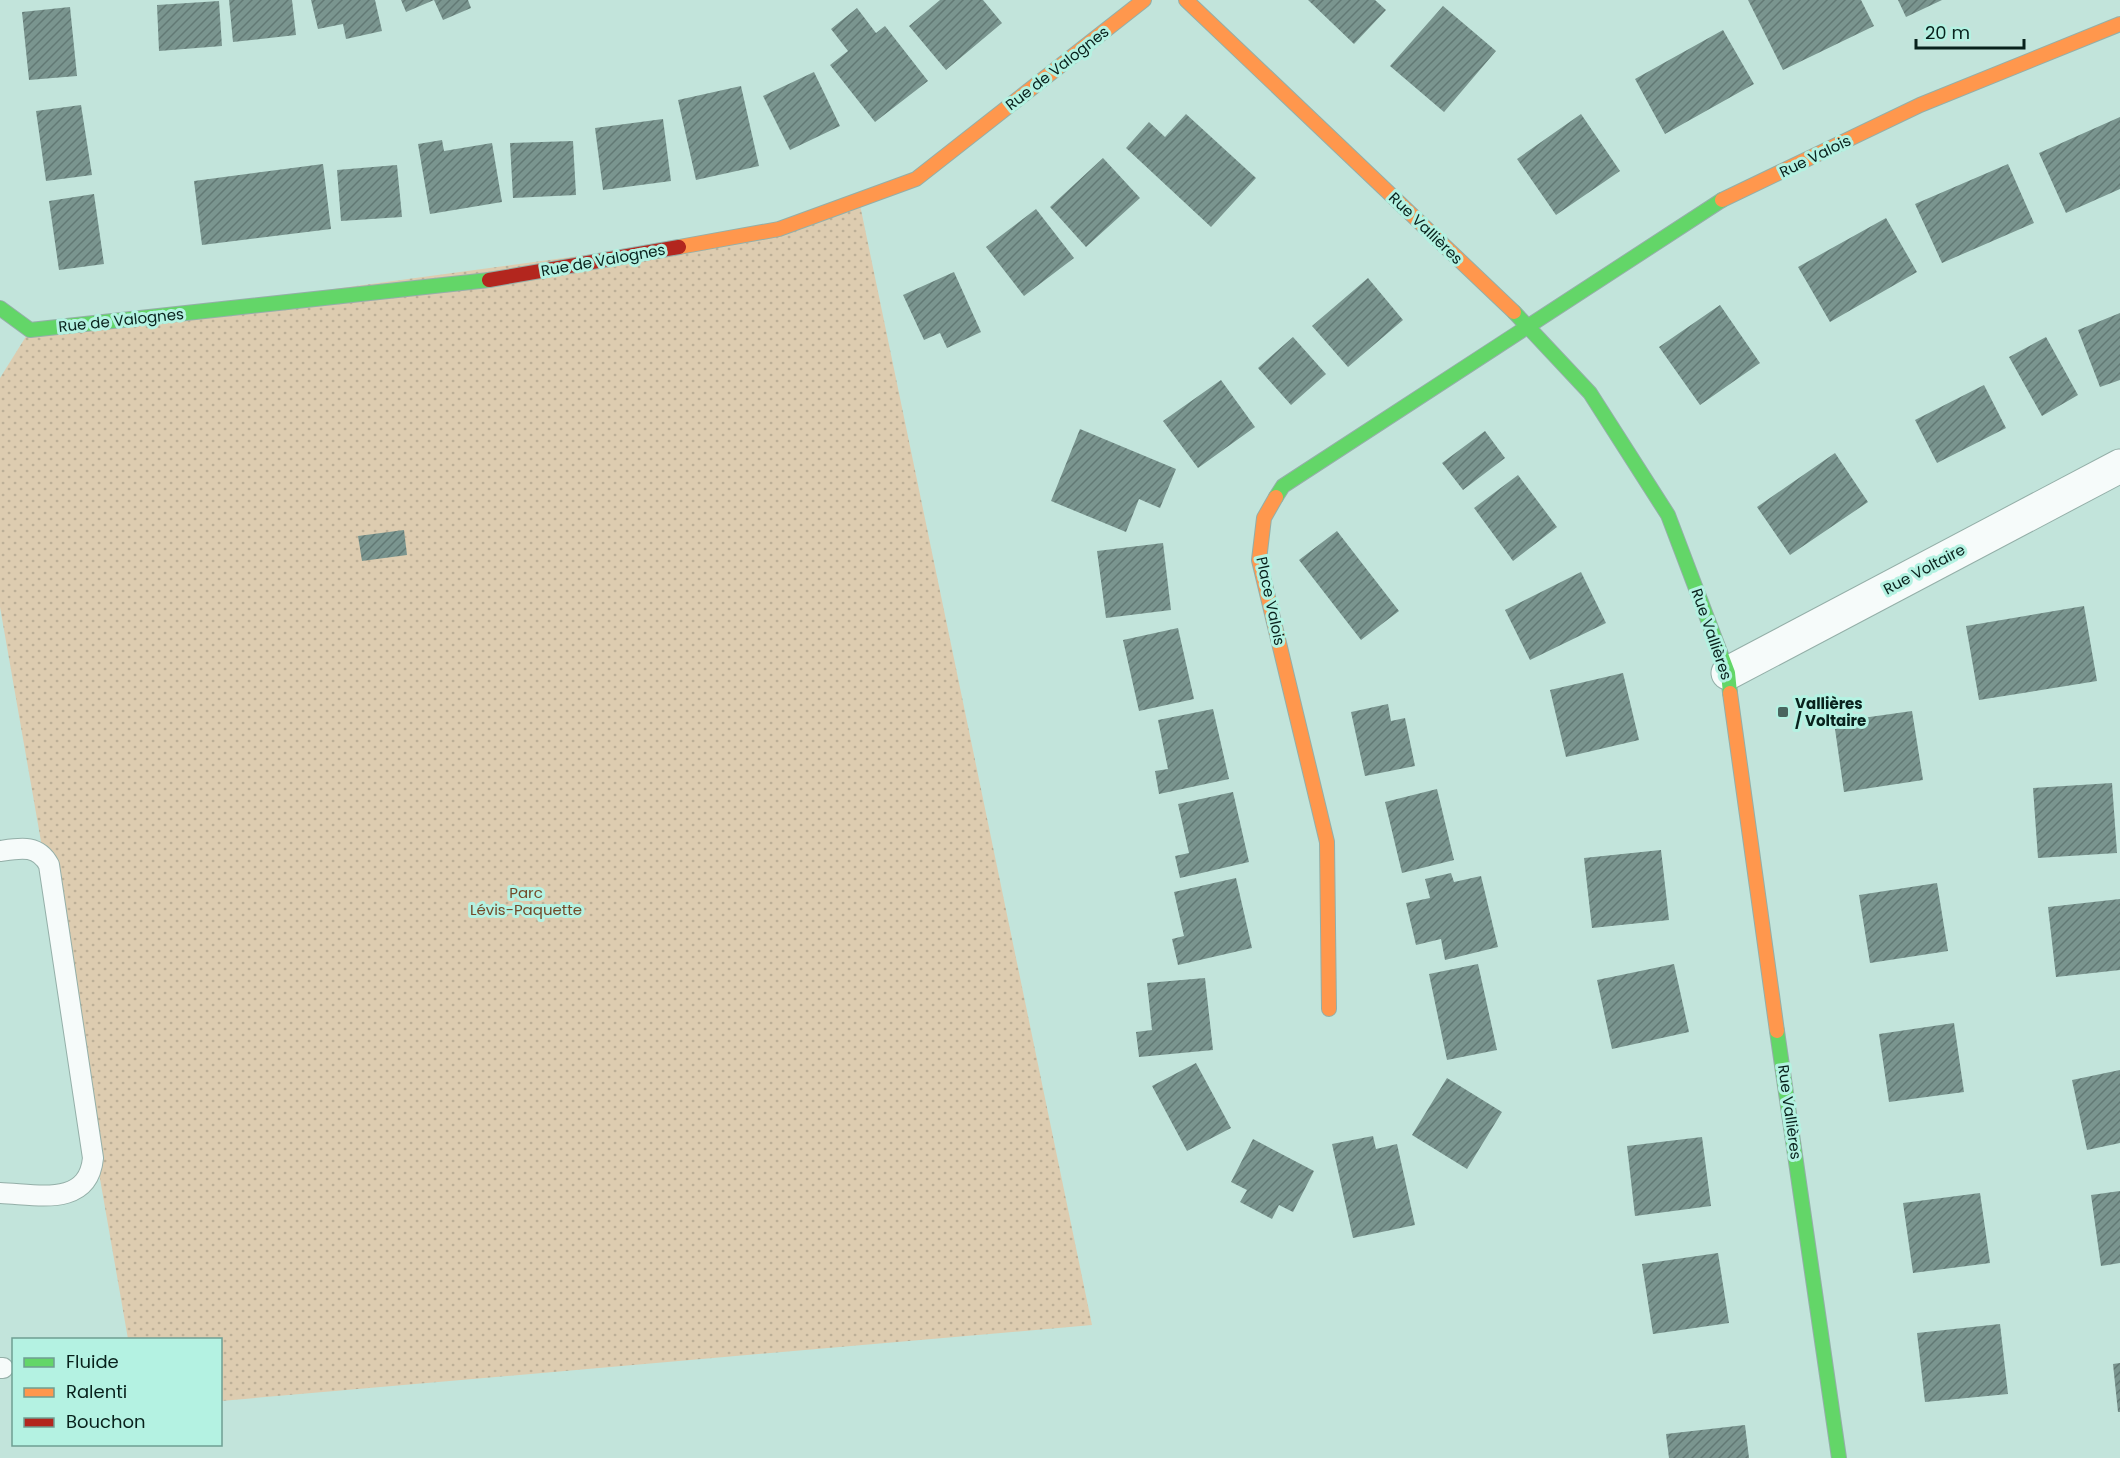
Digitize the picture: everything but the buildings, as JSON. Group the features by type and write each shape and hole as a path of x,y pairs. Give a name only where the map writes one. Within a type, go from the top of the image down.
{"street":[{"name":"Rue de Valognes","path":"0,308 30,330 468,284 779,229 916,179 1144,0"},
{"name":"Rue Vallières","path":"1185,0 1529,326 1590,393 1668,515 1728,673 1740,771 1839,1458"},
{"name":"Rue Valois","path":"1529,326 1716,203 1920,105 2120,24"},
{"name":"Place Valois","path":"1329,1009 1327,842 1259,560 1264,519 1283,486 1529,326"},
{"name":"Rue Voltaire","path":"1728,673 2120,466"}],"lane":[{"path":"0,851 33,849 44,856 49,865 93,1158 92,1171 86,1181 76,1190 63,1195 0,1193"}],"green space":[{"name":"Parc Lévis-Paquette","path":"859,200 1092,1325 222,1401 222,1338 128,1338 0,607 0,378 30,330 779,229"}],"traffic: fast":[{"path":"1276,497 1283,486 1722,200"},
{"path":"0,308 30,330 489,280"},
{"path":"1514,312 1590,393 1668,515 1728,673 1730,693"},
{"path":"1777,1031 1839,1458"}],"traffic: slow":[{"path":"679,247 779,229 916,179 1144,0"},
{"path":"1186,0 1514,312"},
{"path":"1722,200 1920,105 2120,24"},
{"path":"1276,497 1264,518 1259,560 1327,842 1329,1009"},
{"path":"1730,693 1777,1031"}],"traffic: jam":[{"path":"489,280 679,247"}],"place":[{"name":"Vallières / Voltaire","path":"1783,712"}]}
